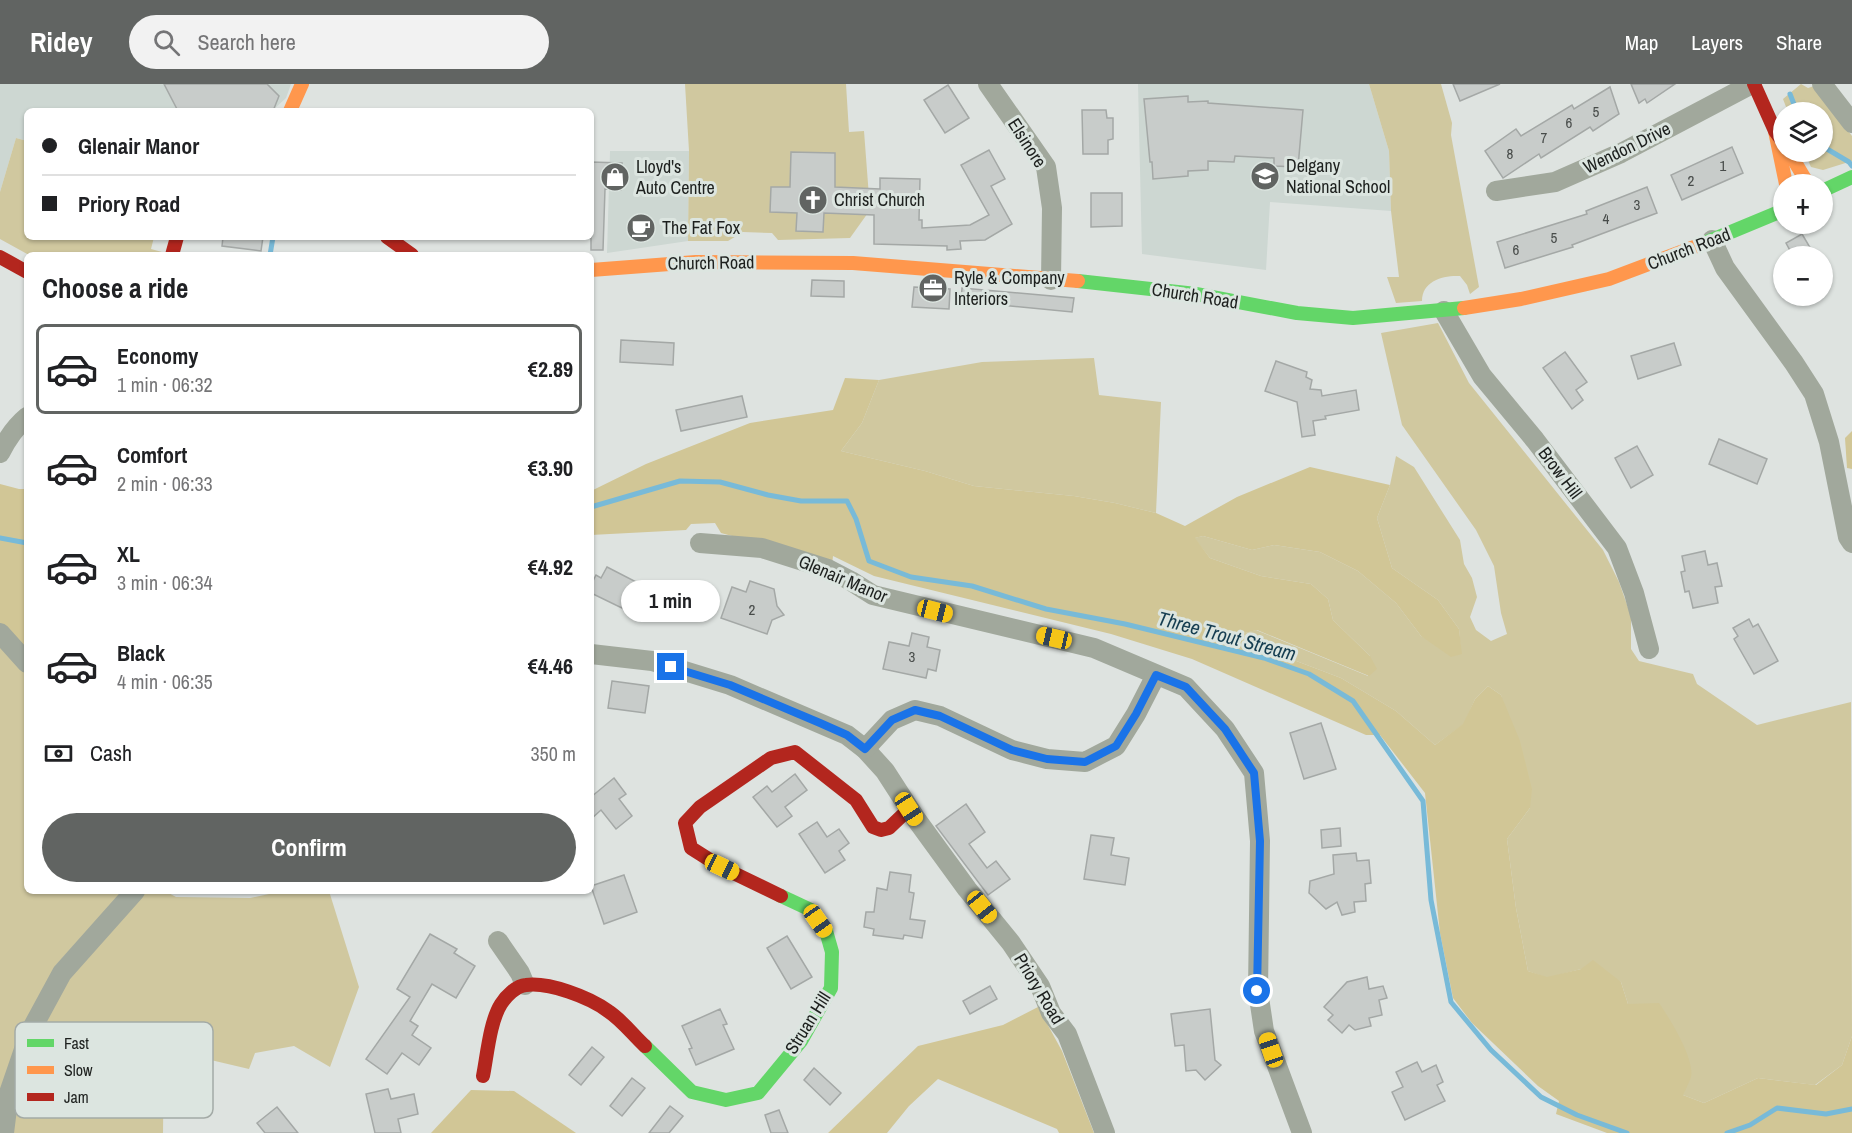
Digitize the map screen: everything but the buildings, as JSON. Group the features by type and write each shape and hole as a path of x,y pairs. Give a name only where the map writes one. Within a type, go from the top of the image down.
{"main road":[{"path":"291,108 302,84"},
{"path":"1759,86 1773,125"},
{"path":"1833,186 1852,177"},
{"name":"Church Road","path":"594,270 696,262 853,263 1110,284 1196,294 1296,313 1353,318 1444,311 1521,299 1609,279 1773,215"},
{"path":"391,240 408,252"},
{"path":"0,257 24,270"},
{"name":"Struan Hill","path":"525,985 550,987 582,996 609,1011 692,1092 726,1100 758,1093 801,1041 831,988 832,952 826,931 811,910 722,867 691,848 685,823 700,807 771,758 795,752 856,800 873,827 881,830 889,828 909,809"},
{"path":"483,1076 490,1037 500,1005 512,991 525,985"}],"street":[{"name":"Elsinore","path":"988,84 1046,167 1052,208 1051,280"},
{"path":"1822,84 1852,123"},
{"name":"Wendon Drive","path":"1496,191 1556,182 1759,86"},
{"path":"1712,240 1725,268 1814,394 1829,442 1848,537 1852,543"},
{"name":"Brow Hill","path":"1444,311 1482,376 1535,440 1617,548 1634,593 1649,650"},
{"path":"0,453 6,441 24,420"},
{"name":"Glenair Manor","path":"700,543 762,548 828,569 851,580 873,595 1094,648 1186,687 1225,729 1254,773 1260,841 1257,991 1264,1031 1302,1133"},
{"path":"0,633 24,660"},
{"name":"Priory Road","path":"594,654 652,661 730,685 847,735 865,749 885,771 967,890 1011,943 1040,986 1051,1012 1067,1034 1105,1133"},
{"path":"865,749 892,720 915,710 940,716 1012,750 1047,759 1085,762 1116,746 1156,675"},
{"path":"35,1022 62,973 132,894"},
{"path":"498,941 520,973 525,985"},
{"path":"4,1133 9,1093 15,1076"}],"shaded area":[{"path":"0,84 291,84 286,98 275,108 24,108 24,140 16,138 0,192"},
{"path":"685,84 846,84 849,132 864,131 870,210 850,238 778,240 772,233 743,232 728,241 688,241 689,151"},
{"name":"Delgany National School","path":"1138,84 1369,84 1389,151 1391,211 1270,202 1266,270 1142,254"},
{"path":"1369,84 1441,84 1452,123 1451,135 1479,287 1470,294 1460,276 1447,277 1430,284 1423,294 1422,301 1396,303 1387,277 1399,277 1391,211 1389,151"},
{"path":"1801,84 1808,88 1814,86 1826,102 1784,102 1783,99"},
{"path":"1833,111 1852,136 1852,161 1823,170 1811,167 1809,162 1833,162"},
{"path":"16,138 24,140 24,240 153,240 151,249 162,252 24,252 0,239 0,192"},
{"path":"610,151 689,151 688,241 607,253"},
{"path":"1438,323 1469,383 1603,550 1619,582 1631,616 1631,649 1639,661 1693,674 1697,684 1757,725 1851,702 1852,1036 1842,1065 1815,1085 1758,1078 1704,1103 1683,1095 1628,1004 1621,982 1581,969 1547,978 1528,971 1516,908 1507,839 1530,808 1501,695 1488,686 1475,699 1464,724 1435,745 1396,711 1341,678 1246,642 1245,633 1256,630 1368,676 1370,656 1333,620 1328,599 1311,584 1261,576 1210,558 1194,538 1203,536 1252,550 1274,545 1320,552 1358,571 1396,603 1421,636 1461,654 1459,629 1438,600 1392,568 1377,518 1390,485 1396,456 1414,467 1460,540 1464,564 1472,578 1477,597 1470,617 1476,630 1491,641 1507,634 1501,613 1494,566 1476,530 1402,425 1381,333"},
{"path":"1094,358 1099,395 1161,402 1156,513 1074,496 974,486 925,471 841,451 862,423 879,380 982,362"},
{"path":"845,378 879,380 862,423 841,451 925,471 974,486 1074,496 1115,503 1156,513 1185,526 1237,497 1310,467 1390,485 1377,518 1392,568 1438,600 1459,629 1462,654 1451,657 1421,636 1396,603 1358,571 1320,552 1274,545 1252,550 1203,536 1195,538 1210,558 1261,576 1311,584 1328,599 1333,620 1370,656 1377,669 1369,676 1257,630 1245,633 1246,642 1341,678 1396,711 1435,745 1463,724 1475,699 1488,686 1501,695 1520,741 1532,789 1530,808 1507,839 1516,908 1528,971 1547,977 1581,969 1593,960 1621,982 1628,1004 1659,1003 1681,1039 1689,1060 1691,1077 1683,1095 1704,1103 1758,1078 1816,1085 1842,1065 1852,1036 1852,1133 1607,1133 1556,1114 1559,1101 1538,1086 1472,1023 1453,998 1440,933 1425,793 1380,735 1366,735 1192,659 1111,634 874,576 833,556 832,566 819,560 721,533 715,523 691,524 686,530 594,535 594,490 646,464 750,423 833,410"},
{"path":"1852,431 1852,469 1847,468 1845,438"},
{"path":"0,484 24,489 24,653 0,624"},
{"path":"0,645 24,670 24,894 120,894 56,965 33,1022 15,1022 15,1065 0,1101"},
{"path":"141,894 250,898 269,894 330,894 359,987 330,1067 294,1046 255,1053 249,1069 213,1061 213,1022 41,1022 48,1007 81,955"},
{"path":"1038,1007 1062,1051 1094,1133 1059,1133 1057,1129 938,1079 909,1106 887,1133 828,1133 918,1046 1003,1025"},
{"path":"471,1090 514,1091 576,1133 431,1133"},
{"path":"15,1095 15,1118 163,1118 163,1133 8,1133"}],"waterway":[{"path":"1790,94 1793,102"},
{"path":"1833,153 1852,166"},
{"path":"270,252 272,240"},
{"name":"Three Trout Stream","path":"594,506 680,481 720,482 801,501 847,501 856,519 869,561 911,577 972,586 1046,609 1125,624 1264,658 1309,674 1353,701 1423,801 1431,900 1451,1002 1491,1050 1541,1097 1577,1115 1627,1133"},
{"name":"Three Trout Stream","path":"0,538 24,542"},
{"name":"Three Trout Stream","path":"1727,1133 1750,1125 1777,1108 1826,1114 1852,1109"}],"traffic: fast":[{"path":"1833,186 1852,177"},
{"path":"1702,244 1773,215"},
{"path":"1078,281 1196,294 1297,313 1353,318 1464,308"},
{"path":"645,1046 692,1092 726,1100 758,1093 801,1041 831,988 832,952 826,931 811,910 781,896"}],"traffic: slow":[{"path":"291,108 302,84"},
{"path":"1781,162 1784,174"},
{"path":"1795,162 1802,174"},
{"path":"1464,308 1521,299 1609,279 1702,244"},
{"path":"594,270 696,262 853,263 1078,281"}],"traffic: jam":[{"path":"1754,84 1773,127"},
{"path":"173,252 176,240"},
{"path":"391,240 408,252"},
{"path":"0,257 24,270"},
{"path":"781,896 721,867 691,848 685,823 700,807 771,758 795,752 856,800 873,827 881,830 889,828 909,809"},
{"path":"483,1076 497,1011 508,995 526,985 557,988 600,1006 623,1023 645,1046"}],"place":[{"name":"Delgany National School","path":"1265,176"},
{"name":"Lloyd's Auto Centre","path":"615,177"},
{"name":"Christ Church","path":"813,200"},
{"name":"The Fat Fox","path":"641,228"},
{"name":"Ryle & Company Interiors","path":"933,288"}],"route":[{"path":"671,667 730,685 820,723 847,735 865,749 892,720 915,710 940,716 1012,750 1047,759 1085,762 1116,746 1156,675 1186,687 1225,729 1254,773 1260,841 1257,991"}]}
